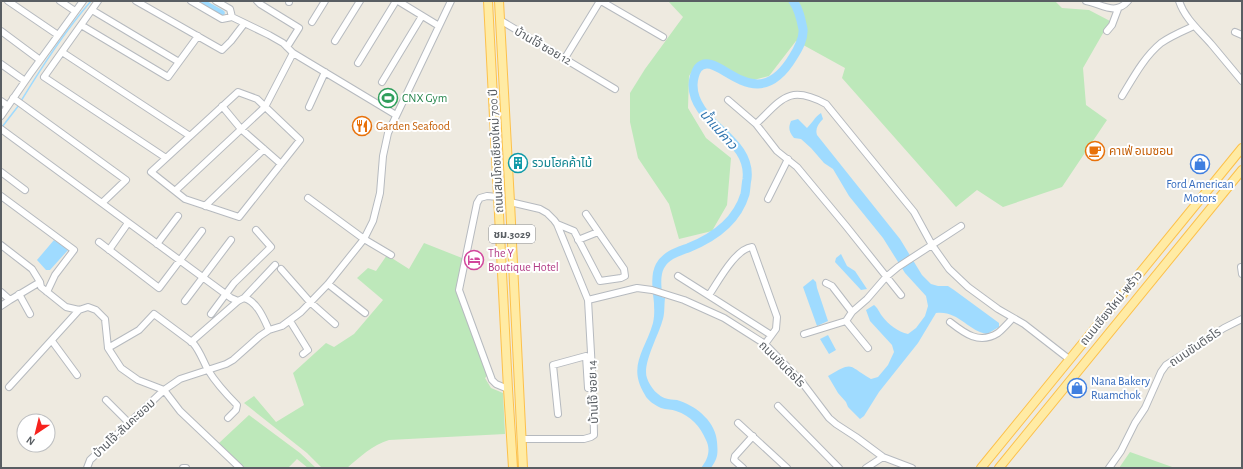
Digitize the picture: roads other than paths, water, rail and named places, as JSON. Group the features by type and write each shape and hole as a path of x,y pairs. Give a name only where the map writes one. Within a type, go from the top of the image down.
{"main road":[{"name":"ถนนสมโภชเชียงใหม่ 700 ปี","path":"488,1 513,468"},
{"name":"ถนนสมโภชเชียงใหม่ 700 ปี","path":"499,1 523,468"},
{"name":"ถนนเชียงใหม่-พร้าว","path":"981,468 1242,148"},
{"name":"ถนนเชียงใหม่-พร้าว","path":"999,468 1242,170"}],"street":[{"path":"8,1 58,35"},
{"path":"60,1 75,11"},
{"path":"1,116 8,106 17,101 25,81 83,1"},
{"path":"98,1 44,77 166,158"},
{"path":"136,1 222,50 244,24"},
{"path":"191,1 222,19 232,17 269,35 293,53 396,115"},
{"path":"216,1 230,9 232,17"},
{"path":"257,1 299,28 287,47"},
{"path":"312,22 325,1"},
{"path":"335,41 360,1"},
{"path":"358,63 397,1 438,26"},
{"name":"บ้านโจ้-สันคะยอม","path":"87,468 90,460 164,390 180,379 234,360 260,336 269,330 282,326 301,312 328,284 364,239 372,221 380,193 383,156 388,133 451,1"},
{"path":"565,58 600,1 663,37"},
{"path":"1086,1 1095,2 1110,9 1118,9 1125,5 1128,1"},
{"path":"1179,1 1185,14 1194,26 1242,81"},
{"path":"1107,30 1112,25 1118,9"},
{"path":"92,10 179,62"},
{"path":"382,82 422,16"},
{"name":"บ้านโจ้ ซอย 12","path":"500,20 615,89"},
{"path":"81,25 168,76 198,36"},
{"path":"1122,96 1145,60 1152,52 1172,36 1194,26"},
{"path":"1,31 40,60"},
{"path":"1235,32 1242,35"},
{"path":"62,52 190,136"},
{"path":"175,191 265,107 293,53"},
{"path":"1,64 25,81"},
{"path":"309,107 325,72"},
{"path":"238,92 257,99 300,140 239,217 185,199 151,172 190,136 238,92"},
{"path":"756,124 783,98 790,95 803,94 826,104 914,212 932,246 949,269 968,287 1024,324 1069,359"},
{"path":"728,100 756,124 777,151 797,167 900,295"},
{"path":"1,101 8,106"},
{"path":"17,101 126,180 102,204"},
{"path":"222,106 241,129 281,164"},
{"path":"2,130 230,298 249,299 258,309 269,330"},
{"path":"205,206 264,149"},
{"path":"768,200 788,159"},
{"path":"2,174 25,190"},
{"path":"1,196 74,250 55,275 47,292"},
{"path":"498,197 487,196 480,198 477,203 459,290 492,380 496,384 508,389"},
{"path":"308,198 364,239 391,255"},
{"path":"510,202 540,209 557,224 574,231 600,281 625,276 624,269 586,214"},
{"path":"157,244 178,216"},
{"path":"109,250 128,223"},
{"name":"บ้านโจ้ ซอย 14","path":"522,439 591,437 594,434 595,428 588,300 557,224"},
{"path":"804,334 846,321 852,312 867,300 886,277 898,267 961,226"},
{"path":"211,314 234,284 271,247 256,230"},
{"path":"99,242 159,288 202,231"},
{"path":"578,240 598,232"},
{"path":"186,301 231,240"},
{"path":"1,245 32,270 42,287 47,292 66,307 79,310"},
{"path":"709,295 733,260 746,248 752,247 777,317 776,329 765,344"},
{"path":"191,342 278,267 310,302 336,324"},
{"path":"678,276 771,336"},
{"path":"1,306 40,282"},
{"path":"826,282 832,286 852,312"},
{"path":"328,284 365,313"},
{"name":"ถนนขันติธโร","path":"588,300 637,288 652,290 684,300 724,318 765,344 801,381 829,418 836,424 856,436 883,457 912,468"},
{"path":"1,292 10,300"},
{"path":"20,294 30,314"},
{"path":"9,387 79,310 88,307 96,310 105,319 108,348 121,368 138,380 164,390 180,411 240,468"},
{"path":"108,348 139,330 154,314 197,348 207,369 221,388 237,405 236,410 228,418"},
{"path":"950,322 973,338 981,338 998,333 1013,318"},
{"name":"ถนนขันติธโร","path":"1109,468 1121,451 1135,423 1145,408 1161,372 1166,365 1224,328 1242,319"},
{"path":"290,321 308,350 303,354"},
{"path":"846,321 868,348"},
{"path":"52,341 77,376"},
{"path":"558,414 553,365 586,356 588,388 593,388"},
{"path":"106,400 129,423"},
{"path":"778,406 839,468"},
{"path":"738,423 788,468"},
{"path":"743,468 734,460 735,456 753,436"},
{"path":"866,468 883,457"}],"water":[{"path":"821,113 823,119 817,127 817,135 900,239 922,275 931,284 948,286 999,323 999,327 987,334 974,329 951,315 936,313 918,343 879,392 864,416 860,419 848,407 828,376 842,368 850,367 871,379 878,377 888,365 894,352 892,345 870,321 866,310 874,305 890,325 897,330 908,334 916,328 925,316 928,306 926,296 905,273 883,238 849,196 833,169 824,163 801,139 794,138 791,134 789,128 791,121 798,119 807,128"},
{"path":"54,240 68,250 50,270 46,270 37,260"},
{"path":"841,254 847,266 855,271 867,289 861,290 835,262 836,258"},
{"path":"813,279 816,282 828,321 817,326 803,287"},
{"path":"654,296 665,298 664,313 660,328 648,358 646,372 647,378 652,388 658,394 664,398 678,400 693,407 710,422 716,435 717,442 717,456 711,468 701,468 707,458 708,444 698,426 691,419 681,413 674,410 661,408 652,403 646,397 640,385 638,375 639,359 653,323"},
{"path":"828,335 836,350 829,354 820,339"}],"waterway":[{"path":"21,101 63,37 91,1"},
{"path":"201,1 222,13"},
{"name":"น้ำแม่คาว","path":"659,308 657,275 662,262 672,254 697,244 715,234 730,220 741,204 745,194 747,179 746,165 741,152 702,110 696,99 693,85 696,72 698,68 706,64 715,66 738,79 751,83 764,83 778,75 793,57 803,36 801,18 793,1"},
{"path":"2,127 19,105"}],"place":[{"name":"CNX Gym","path":"388,98"},
{"name":"Garden Seafood","path":"362,126"},
{"name":"คาเฟ่ อเมซอน","path":"1095,151"},
{"name":"รวมโฮคค้าไม้","path":"518,163"},
{"name":"Ford American Motors","path":"1200,164"},
{"name":"The Y Boutique Hotel","path":"474,260"},
{"name":"Nana Bakery Ruamchok","path":"1077,388"}]}
